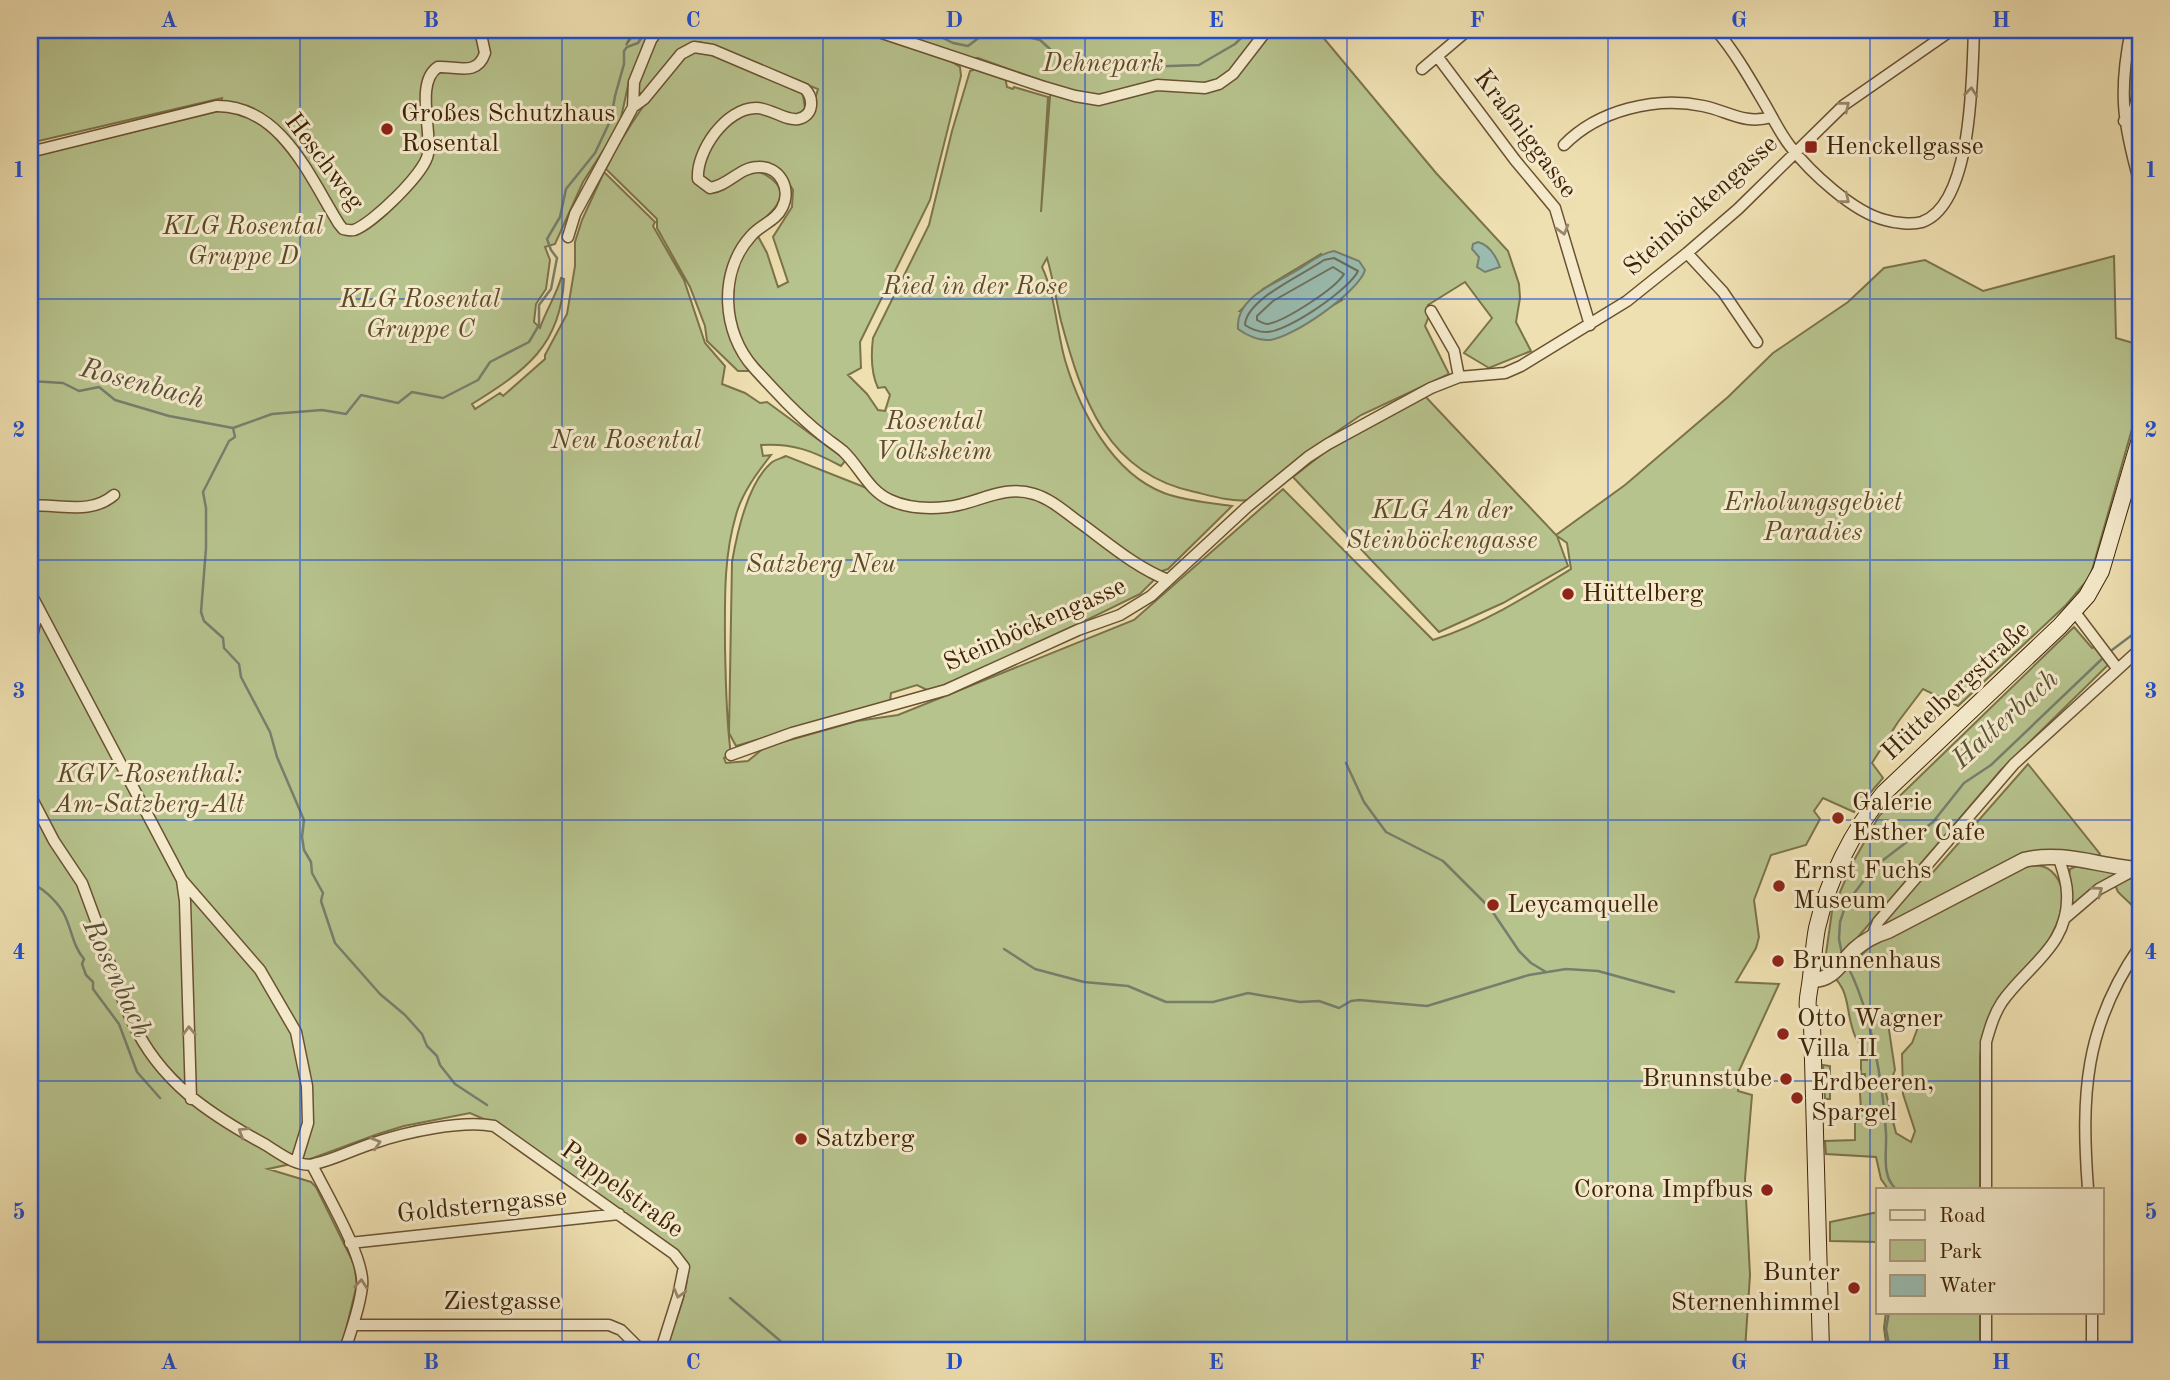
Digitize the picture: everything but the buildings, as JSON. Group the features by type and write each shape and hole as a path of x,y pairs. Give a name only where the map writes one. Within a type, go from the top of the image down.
{"main road":[{"name":"Hüttelbergstraße","path":"1821,1350 1812,1024 1814,992 1811,980 1816,931 1826,897 1867,814 1894,783 2074,611 2092,588 2105,562 2140,439"}],"street":[{"name":"Heschweg","path":"30,152 216,106 235,108 264,121 284,138 339,224 343,229 355,230 378,214 422,170 429,150 426,93 429,77 438,67 470,69 477,66 485,53 480,30"},
{"path":"633,107 634,82 651,40 658,30"},
{"path":"873,30 1057,91 1098,100 1157,85 1205,88 1219,84 1233,74 1267,30"},
{"path":"1422,69 1468,30"},
{"path":"1716,30 1795,153 1858,209 1875,218 1891,222 1921,222 1936,213 1946,201 1954,184 1965,145 1974,30"},
{"name":"Steinböckengasse","path":"732,755 792,733 960,684 1141,604 1247,507 1308,457 1409,398 1460,377 1504,373 1539,356 1627,301 1738,209 1844,105 1952,30"},
{"path":"2131,30 2123,74 2124,121 2140,184"},
{"path":"568,237 580,204 633,107 644,99 681,54 694,47 713,50 805,89 812,102 808,113 803,117 790,118 761,108 743,110 719,130 701,158 699,166 698,179 710,188 751,168 759,167 773,170 785,187 782,210 749,237 730,278 729,317 747,360 789,405 843,451 874,490 887,499 907,506 933,508 957,506 1000,492 1019,491 1033,494 1057,506 1133,562 1168,580"},
{"name":"Kraßniggasse","path":"1437,56 1555,208 1590,325"},
{"path":"2124,121 2132,116 2140,88"},
{"path":"1564,145 1583,128 1601,119 1660,102 1705,107 1757,121 1771,117"},
{"path":"1687,253 1723,292 1757,342"},
{"path":"1431,311 1454,351 1460,377"},
{"path":"30,506 98,506 114,495"},
{"path":"30,592 182,880 260,970 296,1032 306,1086 308,1123 296,1162"},
{"path":"30,646 38,608"},
{"path":"2074,611 2114,663"},
{"path":"1872,936 1878,922 2003,775 2114,663 2140,649"},
{"path":"30,795 54,841 82,883 96,921"},
{"path":"1811,980 1824,979 1833,973 1853,950 1872,936 1888,931 2017,863 2033,858 2058,856 2138,869"},
{"path":"1986,1188 1986,1051 1990,1026 2006,998 2048,952 2064,919 2067,891 2058,856"},
{"path":"2064,919 2099,889 2138,869"},
{"path":"182,880 185,901 191,1099"},
{"path":"2088,1188 2084,1123 2087,1073 2099,1023 2140,946"},
{"path":"107,957 131,1020 141,1040 166,1075 191,1099 251,1137 296,1162 312,1165 361,1272 363,1285 345,1350"},
{"name":"Pappelstraße","path":"312,1165 378,1141 449,1125 480,1123 494,1126 674,1254 684,1267 661,1350"},
{"name":"Goldsterngasse","path":"350,1243 619,1214"},
{"path":"1986,1314 1986,1350"},
{"path":"2092,1314 2092,1350"},
{"name":"Ziestgasse","path":"353,1325 609,1325 621,1330 641,1350"}],"green space":[{"path":"30,30 634,30 626,45 637,30 653,30 629,81 621,118 583,182 555,244 545,247 550,260 546,289 536,304 534,322 540,328 561,278 564,279 556,322 548,339 524,368 472,404 475,409 500,393 503,396 545,359 567,314 575,266 575,242 604,172 655,222 653,226 684,280 705,343 725,366 722,384 745,393 760,403 767,402 846,460 841,466 802,449 783,445 761,445 763,456 771,455 742,499 732,532 727,565 725,648 731,755 724,758 726,763 748,761 765,747 857,721 898,715 1134,620 1283,489 1433,640 1451,634 1504,609 1571,569 1567,543 1557,536 1568,566 1503,603 1439,632 1293,477 1325,452 1424,395 1556,535 1625,485 1728,397 1773,353 1848,302 1884,268 1925,260 1983,291 2114,256 2116,338 2140,345 2140,401 2090,577 2066,605 1958,706 1923,689 1872,763 1883,778 1854,812 1823,798 1814,811 1820,819 1806,845 1771,855 1754,900 1759,937 1756,948 1736,982 1779,984 1738,1073 1738,1091 1752,1095 1745,1179 1750,1275 1745,1350 665,1350 684,1295 687,1264 505,1128 470,1113 404,1126 305,1161 268,1169 311,1182 316,1187 354,1264 357,1284 341,1350 30,1350 30,157 219,111 222,98 30,143"},
{"path":"662,30 860,30 946,58 960,67 961,76 930,200 860,342 861,368 848,375 878,410 885,411 890,395 885,387 878,388 874,376 873,338 929,225 970,71 976,69 1005,77 1007,87 1048,97 1041,212 1051,84 978,58 967,58 884,30 1317,30 1436,173 1508,251 1519,284 1516,322 1531,351 1489,368 1464,353 1492,318 1465,282 1428,305 1431,311 1425,326 1449,374 1361,415 1303,455 1248,500 1222,498 1165,483 1140,469 1119,451 1089,405 1078,378 1061,321 1047,258 1042,267 1050,289 1071,380 1089,419 1114,456 1145,484 1164,493 1232,506 1168,569 1151,578 1154,580 1140,594 1001,662 942,686 927,690 917,685 891,693 890,701 736,746 729,733 732,562 749,496 755,483 772,462 786,456 864,487 900,509 941,511 962,500 922,503 884,493 762,371 738,371 707,341 705,326 690,287 657,228 657,219 606,169 643,107 689,53 705,52 798,90 803,95 805,108 793,124 813,106 818,89 700,42 685,46 679,51 643,93 639,93 637,89 653,43","holes":["751,168 780,169 793,190 792,207 773,237 788,282 778,287 767,253 753,227 773,210 781,195 774,181","1321,254 1342,300 1325,310 1240,311 1263,289"]},
{"path":"2136,30 2140,30 2140,78 2130,114 2128,72"},
{"path":"2074,627 2092,648 2094,647 2108,665 2001,770 1852,944 1860,956 1870,947 2020,867 2035,865 2055,875 2061,887 2063,901 2054,931 1982,1041 1980,1188 1887,1188 1881,1179 1876,1157 1826,1154 1825,1141 1855,1140 1855,1117 1824,1116 1824,1111 1861,1111 1860,1092 1864,1091 1865,1074 1861,1074 1861,1060 1867,1060 1851,1025 1844,992 1824,968 1832,911 1852,864 1879,816","holes":["1904,1012 1911,1025 1918,1027 1912,1043 1902,1054 1903,1094 1915,1131 1911,1142 1896,1133 1886,1093 1895,1070 1889,1030 1892,1014"]},
{"path":"2028,764 2100,854 2095,859 2059,853 1887,924 1885,921 1924,875 1928,878"},
{"path":"2077,866 2117,874 2072,906 2069,876 2070,869"},
{"path":"2130,878 2140,882 2140,913 2118,892 2115,885"},
{"path":"1823,1065 1830,1066 1830,1099 1825,1099"},
{"path":"1876,1212 1876,1242 1830,1241 1830,1222"},
{"path":"1886,1314 1980,1314 1980,1350 1887,1350 1884,1328"}],"water":[{"path":"1478,242 1492,252 1500,267 1485,272 1477,267 1479,257 1472,249 1473,244"},
{"path":"1334,251 1359,261 1365,270 1351,290 1338,302 1279,338 1261,340 1238,329 1239,318 1249,300 1319,257"}],"waterway":[{"name":"Rosenbach","path":"30,381 63,383 79,391 99,387 115,400 169,416 233,428 272,414 322,410 346,414 361,395 398,403 412,392 443,398 478,380 490,362 529,342 539,325 539,305 551,289 557,258 547,239 560,217 566,189 595,153 611,119 624,64 624,51 638,43 646,30"},
{"name":"Rosenbach","path":"927,30 953,43 968,46 989,30"},
{"name":"Rosenbach","path":"998,30 1040,40 1060,58 1107,73 1141,67 1199,65 1235,44 1249,30"},
{"path":"233,428 235,437 229,441 203,492 206,508 206,548 201,612 204,621 223,638 224,648 239,664 241,677 270,732 277,757 304,820 304,850 323,893 321,901 335,943 380,994 422,1034 427,1046 437,1056 440,1065 455,1084 487,1105"},
{"name":"Halterbach","path":"2108,653 2140,629"},
{"name":"Halterbach","path":"1842,954 1840,922 1846,904 1874,867 1933,822 1964,783 1991,765 2103,658"},
{"path":"1346,763 1364,802 1386,832 1443,861 1490,908 1519,951 1531,963 1546,972"},
{"name":"Rosenbach","path":"30,884 39,887 63,912 84,959 82,964 86,975 93,982 93,989 119,1024 137,1072 160,1098"},
{"path":"1004,949 1035,969 1084,982 1128,986 1166,1002 1213,1002 1248,993 1300,1002 1319,1001 1339,1008 1359,1000 1427,1006 1529,975 1566,969 1598,971 1674,992"},
{"name":"Halterbach","path":"1848,967 1863,1005 1879,1071 1887,1171 1895,1188"},
{"path":"730,1298 791,1350"},
{"name":"Halterbach","path":"1889,1314 1886,1329 1890,1350"}],"place":[{"name":"Großes Schutzhaus Rosental","path":"387,129"},
{"name":"Henckellgasse","path":"1811,147"},
{"name":"Hüttelberg","path":"1568,594"},
{"name":"Galerie Esther Cafe","path":"1838,818"},
{"name":"Ernst Fuchs Museum","path":"1779,886"},
{"name":"Leycamquelle","path":"1493,905"},
{"name":"Brunnenhaus","path":"1778,961"},
{"name":"Otto Wagner Villa II","path":"1783,1034"},
{"name":"Brunnstube","path":"1786,1079"},
{"name":"Erdbeeren, Spargel","path":"1797,1098"},
{"name":"Satzberg","path":"801,1139"},
{"name":"Corona Impfbus","path":"1767,1190"},
{"name":"Bunter Sternenhimmel","path":"1854,1288"}],"park label":[{"name":"Dehnepark","path":"1103,64"},
{"name":"KLG Rosental Gruppe D","path":"243,242"},
{"name":"Ried in der Rose","path":"975,287"},
{"name":"KLG Rosental Gruppe C","path":"420,315"},
{"name":"Rosental Volksheim","path":"934,436"},
{"name":"Neu Rosental","path":"626,441"},
{"name":"Erholungsgebiet Paradies","path":"1813,518"},
{"name":"KLG An der Steinböckengasse","path":"1442,526"},
{"name":"Satzberg Neu","path":"821,565"},
{"name":"KGV-Rosenthal: Am-Satzberg-Alt","path":"149,790"}]}
